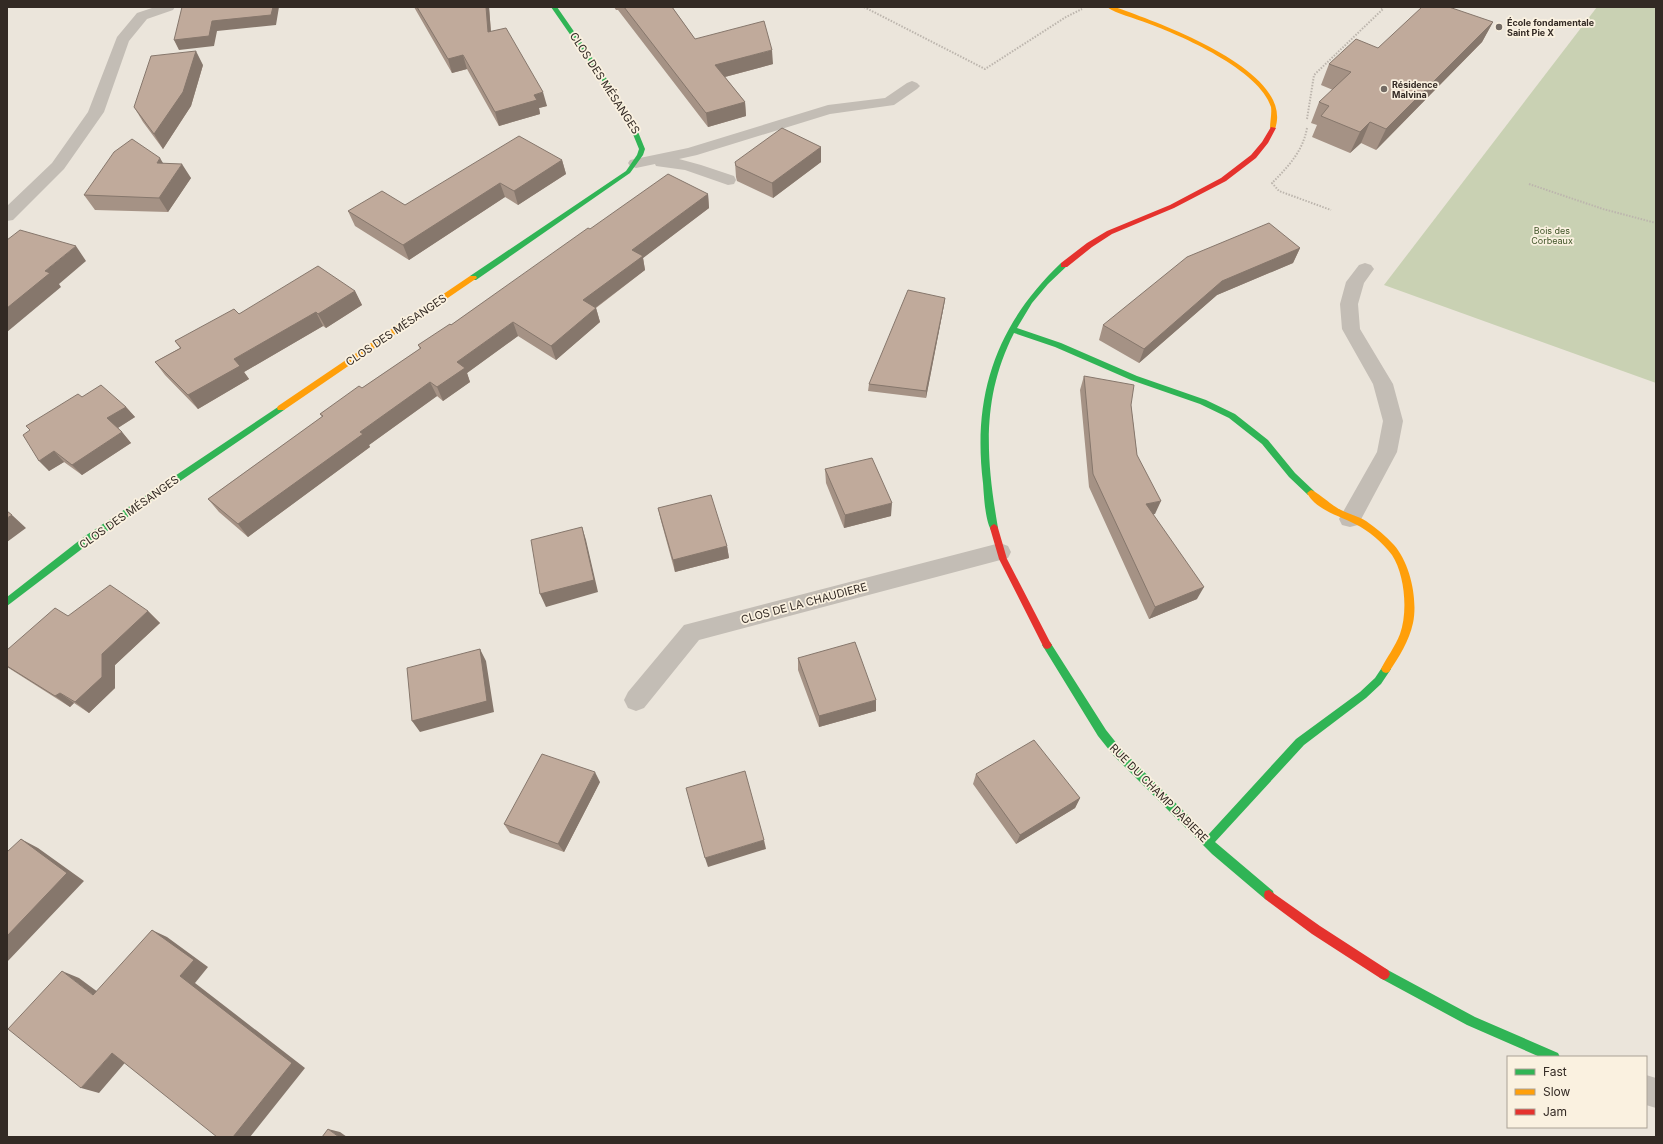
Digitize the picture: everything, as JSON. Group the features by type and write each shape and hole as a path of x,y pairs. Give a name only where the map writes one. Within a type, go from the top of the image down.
{"street":[{"path":"7,216 58,166 93,118 122,40 142,16 168,7"},
{"name":"CLOS DES MÉSANGES","path":"7,602 88,539 606,188 636,163 641,156 642,143 636,128 554,7"},
{"name":"RUE DU CHAMP DABIERE","path":"1110,7 1192,39 1244,71 1270,96 1276,111 1277,119 1267,140 1252,159 1227,177 1208,187 1158,212 1109,232 1058,270 1022,310 1001,350 992,378 984,420 983,445 986,475 1000,552 1054,659 1110,744 1242,874 1297,918 1376,969 1433,1003 1518,1043 1551,1056"},
{"path":"636,163 691,152 828,110 889,102 912,86"},
{"path":"636,163 674,163 705,171 728,180"},
{"path":"1350,518 1387,452 1393,421 1383,384 1351,329 1349,304 1355,282 1365,269"},
{"path":"1012,329 1058,345 1134,378 1190,396 1218,408 1245,425 1265,442 1292,475 1315,497 1332,510 1362,523 1393,549 1407,582 1411,601 1409,619 1404,637 1396,655 1378,681 1363,695 1300,742 1208,842"},
{"name":"CLOS DE LA CHAUDIERE","path":"636,700 692,632 1000,552"}],"path":[{"path":"864,7 985,69 1066,17 1086,7"},
{"path":"1307,120 1309,99 1314,75 1383,9 1381,7"},
{"path":"1307,128 1306,135 1294,160 1272,184 1279,191 1331,210"},
{"path":"1529,184 1603,209 1656,223"}],"green space":[{"name":"Bois des Corbeaux","path":"1597,7 1656,7 1656,383 1384,285"}],"building":[{"path":"182,7 273,7 271,15 212,21 209,36 174,40"},
{"path":"417,7 486,7 488,32 506,28 543,92 534,95 537,100 495,112 463,55 448,59"},
{"path":"624,7 672,7 695,39 764,21 772,50 715,65 745,102 706,113"},
{"name":"Résidence Malvina","path":"1422,7 1449,7 1493,22 1386,129 1370,122 1360,132 1321,116 1329,106 1319,102 1351,72 1329,64 1356,39 1378,48"},
{"path":"196,51 183,92 154,134 134,107 151,56"},
{"path":"782,128 821,147 772,183 736,166 735,162"},
{"path":"519,136 562,160 514,191 500,183 403,245 348,211 382,191 405,205"},
{"path":"132,139 160,158 157,163 182,164 159,198 84,195 114,152"},
{"path":"668,174 708,194 632,250 643,256 583,300 596,308 551,346 513,322 457,362 465,368 437,387 430,382 360,432 363,434 238,524 208,499 323,416 320,414 359,386 362,388 421,348 418,345 450,324 451,325 588,228 590,229"},
{"path":"1269,223 1300,248 1222,281 1144,349 1103,325 1187,257"},
{"path":"20,230 76,246 45,271 50,273 7,308 7,240"},
{"path":"318,266 355,291 318,314 316,312 234,359 240,366 188,395 155,362 181,348 175,341 234,309 239,314"},
{"path":"908,290 945,298 926,391 869,384"},
{"path":"1084,376 1134,385 1131,405 1137,455 1161,501 1146,504 1204,587 1155,607 1093,474"},
{"path":"101,385 126,407 107,418 122,432 72,465 54,451 39,461 23,435 30,430 26,426 78,394 82,397"},
{"path":"872,458 892,503 845,515 825,469"},
{"path":"711,495 727,546 673,560 658,508"},
{"path":"7,511 12,515 7,518"},
{"path":"582,527 594,580 540,594 531,540"},
{"path":"110,585 148,611 102,654 102,677 75,702 60,693 55,696 7,666 7,650 55,608 68,616"},
{"path":"855,642 876,700 819,716 798,658"},
{"path":"480,649 487,701 412,721 407,668"},
{"path":"1034,740 1080,798 1020,835 976,774"},
{"path":"542,754 595,772 558,844 504,824"},
{"path":"745,771 764,840 705,858 686,788"},
{"path":"21,839 67,873 7,936 7,852"},
{"path":"152,930 194,960 180,976 292,1063 233,1137 217,1137 112,1053 81,1088 8,1029 62,971 93,995"},
{"path":"328,1129 339,1137 322,1137"}],"traffic: fast":[{"path":"473,278 628,172 640,155 642,149 631,122 604,79 554,7"},
{"path":"994,528 987,484 984,441 990,391 996,367 1016,322 1046,282 1064,265"},
{"path":"1012,329 1058,345 1134,378 1203,402 1232,416 1265,442 1292,475 1311,493"},
{"path":"7,602 88,539 281,408"},
{"path":"1047,645 1102,733 1118,753 1216,850 1269,895"},
{"path":"1208,842 1300,742 1363,695 1378,681 1386,669"},
{"path":"1384,974 1471,1021 1552,1056"}],"traffic: slow":[{"path":"1110,7 1185,36 1214,51 1241,68 1262,87 1274,107 1273,128"},
{"path":"281,408 473,278"},
{"path":"1311,493 1330,508 1363,524 1375,533 1391,547 1399,561 1407,585 1410,611 1405,634 1400,646 1386,669"}],"traffic: jam":[{"path":"1064,265 1103,236 1127,224 1157,213 1223,180 1254,156 1265,143 1273,128"},
{"path":"994,528 1003,559 1047,645"},
{"path":"1269,895 1316,930 1384,974"}],"place":[{"name":"École fondamentale Saint Pie X","path":"1499,27"},
{"name":"Résidence Malvina","path":"1384,89"}]}
